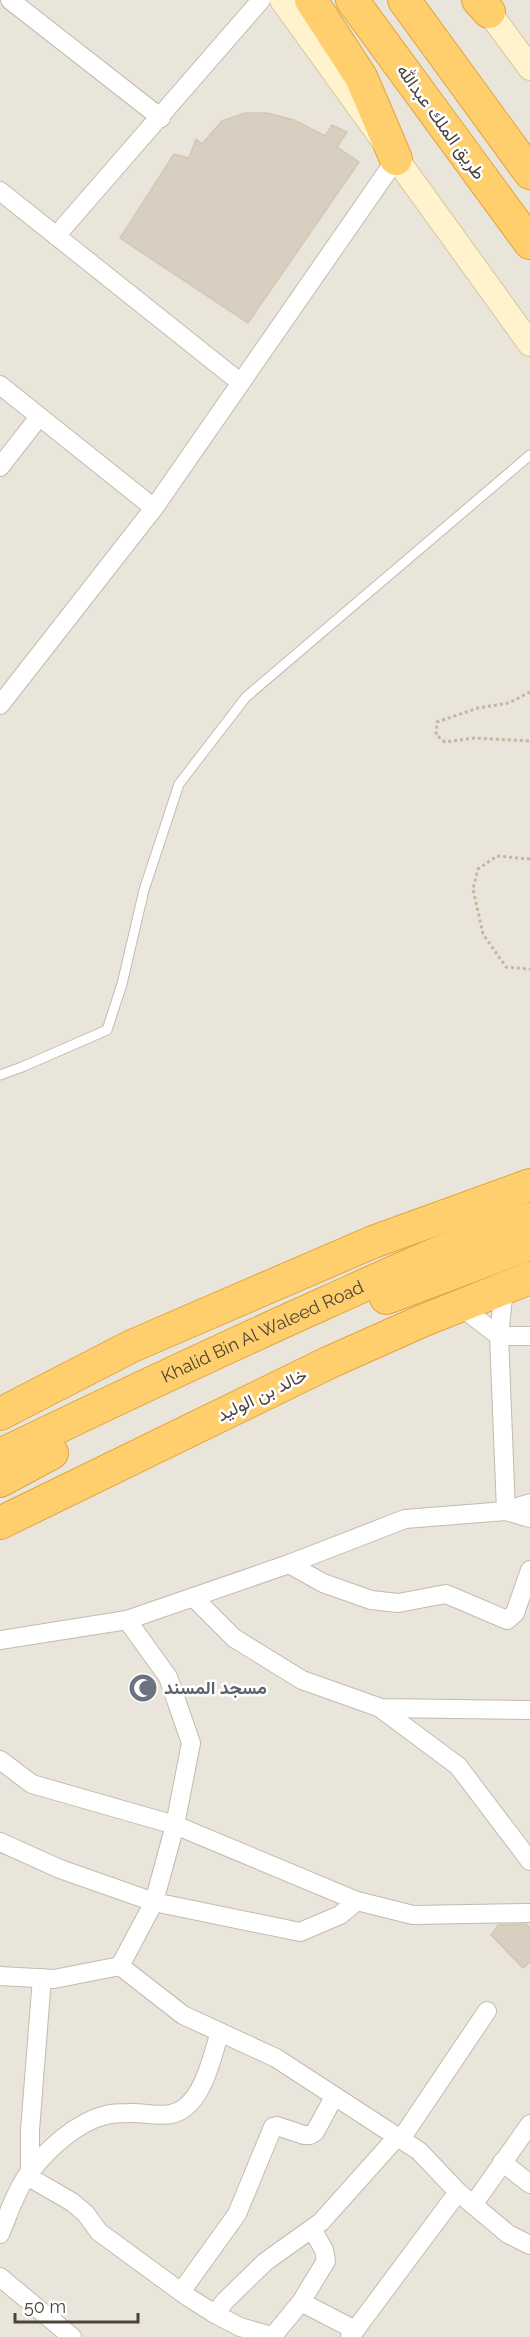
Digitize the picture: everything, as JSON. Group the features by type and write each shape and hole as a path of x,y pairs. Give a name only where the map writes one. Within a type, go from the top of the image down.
{"highway":[{"path":"311,0 361,77 396,159"},
{"name":"طريق الملك عبدالله","path":"352,0 530,243"},
{"path":"404,0 530,173"},
{"path":"0,1414 132,1346 373,1242 530,1185"},
{"name":"Khalid Bin Al Waleed Road","path":"0,1455 177,1370 481,1234 530,1219"},
{"name":"Khalid Bin Al Waleed Road","path":"0,1480 100,1429 295,1338 406,1290 530,1244"},
{"name":"خالد بن الوليد","path":"0,1523 330,1362 422,1321 517,1283"}],"main road":[{"path":"282,0 530,344"},
{"path":"482,4 530,68"}],"street":[{"path":"10,0 161,118"},
{"path":"56,236 161,118 261,0"},
{"path":"0,705 154,508 396,159"},
{"path":"1,192 241,383"},
{"path":"0,385 154,508"},
{"path":"0,467 39,417"},
{"path":"506,1511 499,1336 517,1283"},
{"path":"460,1306 499,1336 530,1336"},
{"path":"0,1640 127,1620 288,1564 405,1519 506,1511 530,1503"},
{"path":"506,1511 530,1518"},
{"path":"288,1564 323,1584 370,1600 398,1602 446,1594 507,1620 515,1613 530,1570"},
{"path":"193,1597 234,1638 302,1680 380,1708 458,1766 530,1860"},
{"path":"120,1966 154,1902 175,1825 191,1743 168,1677 127,1620"},
{"path":"380,1708 530,1710"},
{"path":"0,1760 32,1784 175,1825 357,1901 413,1915 530,1913"},
{"path":"0,1842 60,1869 154,1902 300,1932 340,1916 357,1901"},
{"path":"0,1976 54,1978 120,1966 183,2015 276,2058 419,2151 473,2205 508,2234 530,2245"},
{"path":"28,2174 42,1978"},
{"path":"215,2314 225,2301 265,2262 321,2223 399,2138 487,2012"},
{"path":"0,2234 28,2174 83,2124 107,2114 169,2115 182,2110 193,2100 201,2086 220,2032"},
{"path":"181,2292 237,2214 273,2127 277,2126 310,2135 315,2132 334,2097"},
{"path":"473,2205 530,2124"},
{"path":"502,2162 530,2184"},
{"path":"28,2174 72,2202 86,2214 99,2232 181,2292 240,2327 274,2336 301,2302 326,2261 324,2250 312,2229"},
{"path":"301,2302 352,2333 458,2192"},
{"path":"0,2277 72,2337"}],"lane":[{"path":"0,1075 107,1030 122,984 144,890 179,784 246,697 530,455"}],"path":[{"path":"530,692 508,703 478,708 437,722 436,735 444,742 474,738 530,741"},
{"path":"530,859 497,856 478,869 473,889 483,934 506,967 530,969"}],"shaded area":[{"path":"0,0 530,0 530,2337 0,2337"}],"building":[{"path":"245,113 267,113 294,120 325,136 332,125 347,132 337,147 359,162 248,323 120,238 174,154 189,158 196,139 202,144 222,121"},
{"path":"526,1924 530,1928 530,1962 523,1968 491,1935 498,1925"}],"place":[{"name":"مسجد المسند","path":"143,1688"}]}
